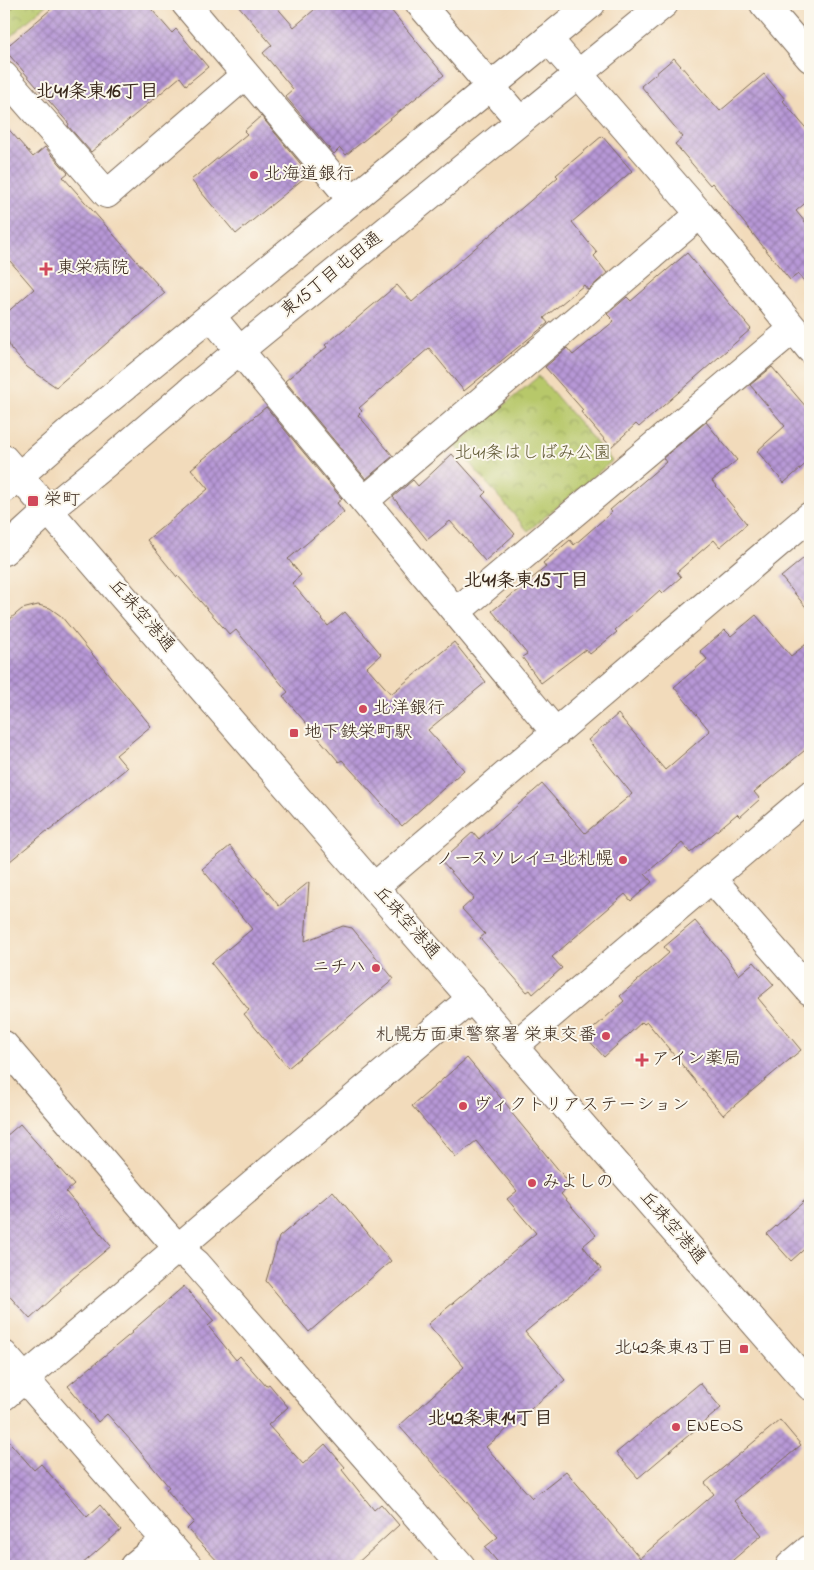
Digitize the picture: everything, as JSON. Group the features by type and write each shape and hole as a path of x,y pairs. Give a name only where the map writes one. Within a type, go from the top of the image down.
{"street":[{"path":"186,4 352,200"},
{"path":"420,4 520,121"},
{"path":"9,474 74,428 591,4"},
{"name":"東15丁目屯田通","path":"4,551 49,510 240,350 664,4"},
{"path":"764,4 810,58"},
{"path":"456,612 802,339 700,214 548,39"},
{"path":"4,76 106,194 245,75"},
{"path":"364,501 700,214"},
{"path":"211,316 556,733"},
{"name":"丘珠空港通","path":"9,474 49,510 374,887 810,1386"},
{"path":"374,887 810,516"},
{"path":"514,1046 810,795"},
{"path":"712,879 810,991"},
{"path":"4,1396 472,998"},
{"path":"4,1044 178,1248 197,1264 461,1566"},
{"path":"4,1355 188,1566"},
{"path":"134,1566 166,1540"},
{"path":"790,1566 810,1549"}],"path":[{"path":"4,15 14,4"}],"green space":[{"path":"4,4 47,4 4,42"},
{"name":"北41条はしばみ公園","path":"539,376 612,461 528,531 455,446"}],"building":[{"path":"57,4 147,4 172,33 176,29 208,67 186,85 180,77 91,152 4,49"},
{"path":"237,4 274,4 294,27 321,4 386,4 444,75 346,155 340,148 334,154 285,96 293,89 263,53 272,45"},
{"path":"674,58 720,111 764,74 785,99 783,101 810,133 810,199 796,211 810,228 810,288 798,274 790,280 712,183 710,185 675,144 683,137 641,86"},
{"path":"261,116 309,174 236,234 191,180 247,134 244,131"},
{"path":"4,124 33,157 45,147 68,173 63,177 165,293 56,387 27,367 11,349 4,331 4,315 34,289 4,254"},
{"path":"602,136 632,171 572,222 597,253 594,256 607,273 588,290 584,285 544,318 548,323 464,391 429,348 359,408 362,411 358,415 393,456 366,479 285,381 327,347 325,345 397,285 412,302 558,177 556,175"},
{"path":"687,253 751,329 639,427 636,424 611,447 581,412 583,410 545,367 567,348 573,355 614,321 607,314 627,297 631,301"},
{"path":"772,367 807,408 810,405 810,460 784,483 757,451 785,426 750,385"},
{"path":"266,407 342,499 337,503 344,512 288,559 301,575 292,583 328,626 345,612 381,654 367,667 391,694 454,642 486,682 428,730 464,770 402,826 342,760 339,762 283,696 288,692 236,630 230,635 177,577 147,540 208,489 191,469"},
{"path":"706,422 737,460 712,481 747,524 720,547 714,540 677,572 681,577 663,593 660,590 615,630 617,632 590,654 586,649 541,683 522,657 527,654 492,611 546,567 543,563 570,540 574,545 612,512 610,510 666,462 663,458"},
{"path":"452,454 486,492 482,496 515,534 485,561 450,521 427,540 393,497 413,480 418,486"},
{"path":"810,553 810,612 781,577"},
{"path":"38,605 50,608 61,616 151,726 116,755 127,768 4,866 4,624 22,609"},
{"path":"756,615 791,656 810,641 810,746 754,792 760,799 740,817 737,814 690,853 682,843 645,874 652,882 631,901 625,894 552,957 562,968 533,994 530,990 527,992 480,938 485,934 462,909 474,898 441,861 473,832 479,839 542,784 585,833 632,794 588,740 618,714 665,770 710,731 674,687 707,659 700,651 725,630 731,636"},
{"path":"230,846 279,906 309,882 305,941 343,926 352,928 394,979 288,1068 244,1014 249,1010 211,963 252,929 202,869"},
{"path":"695,921 739,975 754,962 774,985 758,998 801,1050 723,1115 647,1022 644,1024 642,1022 604,1057 585,1036 624,1001 620,996 669,953 664,947"},
{"path":"467,1058 571,1185 561,1194 596,1235 583,1246 601,1269 525,1332 565,1380 486,1447 532,1498 566,1471 640,1558 714,1494 705,1483 780,1420 801,1445 734,1501 762,1535 726,1566 501,1566 485,1547 498,1537 399,1426 464,1367 428,1324 536,1233 507,1199 517,1191 476,1141 456,1157 412,1106"},
{"path":"20,1124 74,1185 66,1192 111,1246 60,1289 61,1291 30,1319 4,1290 4,1138"},
{"path":"333,1191 391,1261 309,1332 266,1281 279,1237"},
{"path":"810,1196 810,1244 791,1261 767,1234"},
{"path":"184,1286 214,1321 208,1326 236,1360 240,1356 266,1386 269,1384 288,1407 268,1425 303,1464 325,1444 345,1467 342,1470 374,1510 381,1504 399,1525 354,1566 222,1566 187,1529 194,1522 166,1489 169,1487 132,1442 107,1414 98,1422 68,1386 133,1332"},
{"path":"700,1383 721,1408 638,1478 616,1453"},
{"path":"4,1436 34,1470 41,1464 87,1517 100,1505 121,1530 80,1566 4,1566"}],"place":[{"name":"北海道銀行","path":"254,175"},
{"name":"東栄病院","path":"46,269"},
{"name":"栄町","path":"33,501"},
{"name":"北洋銀行","path":"363,709"},
{"name":"地下鉄栄町駅","path":"294,733"},
{"name":"ノースソレイユ北札幌","path":"623,860"},
{"name":"ニチハ","path":"376,968"},
{"name":"札幌方面東警察署 栄東交番","path":"606,1036"},
{"name":"アイン薬局","path":"642,1060"},
{"name":"ヴィクトリアステーション","path":"463,1106"},
{"name":"みよしの","path":"532,1183"},
{"name":"北42条東13丁目","path":"744,1349"},
{"name":"ENEOS","path":"676,1427"}],"district":[{"name":"北41条東16丁目","path":"97,92"},
{"name":"北41条東15丁目","path":"526,581"},
{"name":"北42条東14丁目","path":"490,1419"}]}
